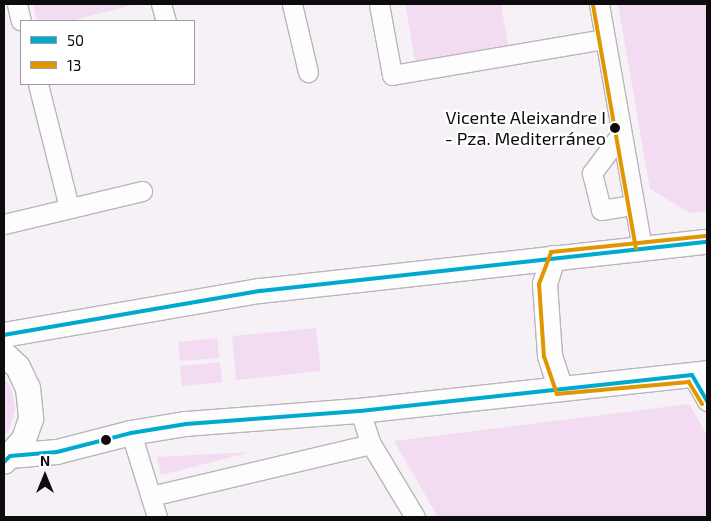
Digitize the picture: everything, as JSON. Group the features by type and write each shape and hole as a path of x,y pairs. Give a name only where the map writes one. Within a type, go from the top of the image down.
{"main road":[{"path":"4,335 260,291 642,247 707,242"},
{"path":"553,258 545,284 550,356 561,389"},
{"path":"4,354 18,367 28,388 30,411 24,438 7,459"},
{"path":"7,459 57,452 131,433 186,424 360,411 699,374"}],"street":[{"path":"17,4 21,20"},
{"path":"161,4 166,20"},
{"path":"292,4 308,72"},
{"path":"379,4 392,75 606,39"},
{"path":"599,4 622,134 632,205 642,247"},
{"path":"38,85 69,207"},
{"path":"622,134 592,173 602,210 632,205"},
{"path":"4,224 142,191"},
{"path":"699,374 707,401"},
{"path":"360,411 371,444 411,516"},
{"path":"131,433 152,511 371,444"}],"shaded area":[{"path":"33,4 137,4 74,20 37,20"},
{"path":"405,4 501,4 508,46 415,61"},
{"path":"618,4 707,4 707,211 690,213 650,189"},
{"path":"316,328 321,371 236,380 232,336"},
{"path":"217,338 219,358 180,361 178,342"},
{"path":"220,362 222,382 182,386 180,366"},
{"path":"4,378 11,388 15,408 10,428 4,436"},
{"path":"689,404 707,435 707,515 703,517 438,517 394,441"},
{"path":"252,452 161,475 157,457"}],"transit line":[{"name":"13","path":"593,5 636,248"},
{"name":"13","path":"702,404 689,382 557,394 544,357 539,284 551,252 706,236"},
{"name":"50","path":"4,335 260,291 707,242"},
{"name":"50","path":"4,462 10,456 57,452 131,433 186,424 360,411 692,375 707,401"}],"place":[{"name":"Vicente Aleixandre I - Pza. Mediterráneo","path":"615,128"}]}
